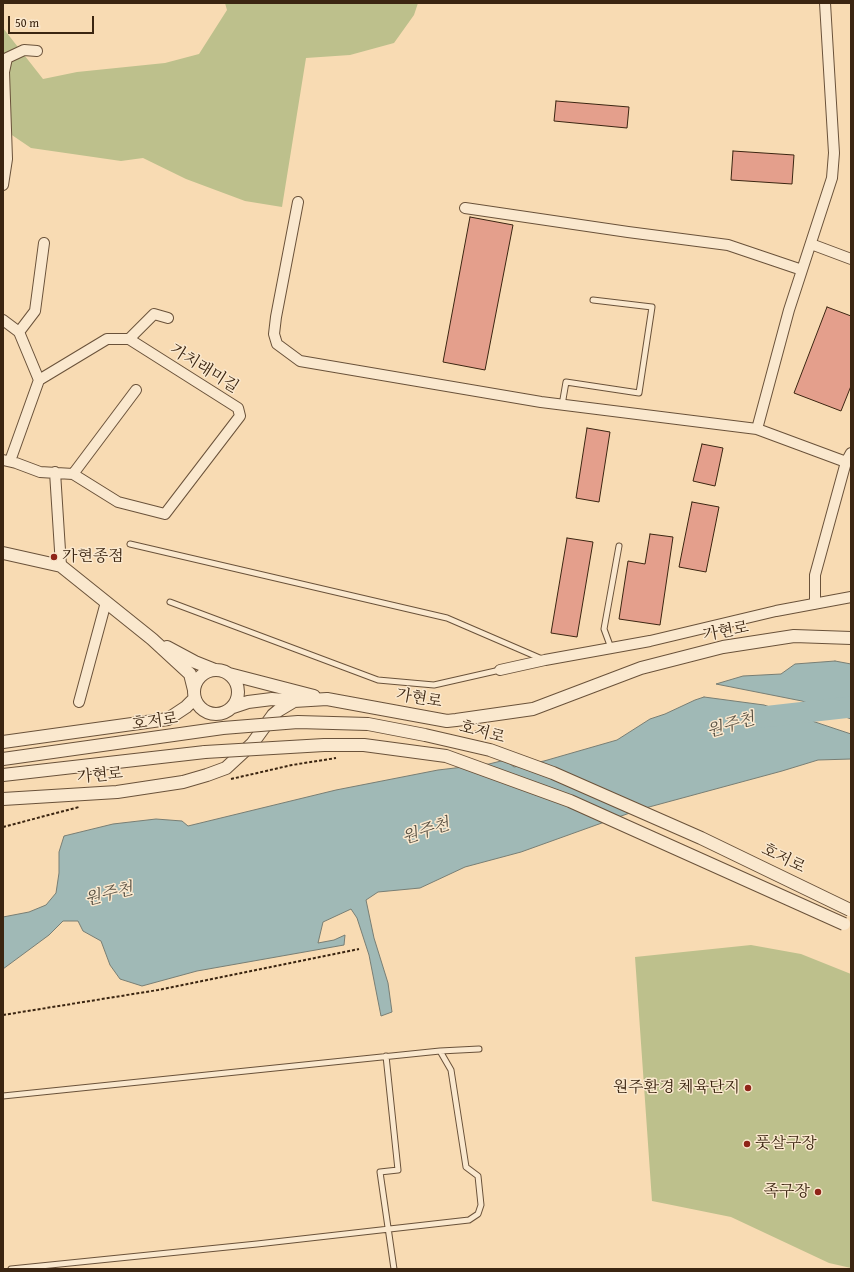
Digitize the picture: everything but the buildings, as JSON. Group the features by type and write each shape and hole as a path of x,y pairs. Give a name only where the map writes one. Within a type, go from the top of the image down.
{"street":[{"path":"757,430 789,310 832,178 834,153 825,3"},
{"path":"3,185 6,159 4,72 7,58 24,50 37,51"},
{"path":"298,202 274,334 277,344 300,361 562,405 757,430 849,457 815,575 815,604"},
{"path":"466,208 728,245 802,270"},
{"path":"19,332 35,311 44,244"},
{"path":"811,244 851,259"},
{"path":"7,460 40,380 107,339 129,339 154,314 168,318"},
{"path":"3,320 19,332 40,380"},
{"name":"가치래미길","path":"7,460 40,472 73,474 118,502 165,514 240,416 238,408 129,339"},
{"path":"73,474 136,390"},
{"path":"55,472 61,566"},
{"path":"3,553 61,566 152,639 190,674 198,704 208,713 222,714 233,707 237,701 238,686 235,679 229,674"},
{"path":"500,670 545,660 650,641 776,612 851,597"},
{"path":"79,702 106,602"},
{"name":"가현로","path":"3,800 117,792 183,782 207,775 226,768 252,744 273,715 294,701 327,699 447,721 456,720 533,709 641,668 723,647 794,636 851,638"},
{"path":"152,639 195,662 215,670 327,699"},
{"path":"3,742 168,719 186,707 195,694 196,682 201,676 207,672 215,670"},
{"path":"233,707 248,702 272,699 294,701"},
{"name":"호저로","path":"3,759 223,728 298,722 368,724 490,750 552,773 702,838 851,910"},
{"name":"호저로","path":"3,775 205,752 324,745 364,745 446,756 570,801 848,926"}],"lane":[{"path":"562,405 566,382 640,393 652,307 593,300"},
{"path":"130,544 448,618 545,660"},
{"path":"611,648 604,630 619,546"},
{"path":"170,602 378,680 434,685 500,670"},
{"path":"3,1096 440,1050 479,1049"},
{"path":"11,1269 257,1244 469,1220 478,1214 481,1205 478,1176 466,1167 451,1070 440,1050"},
{"path":"386,1056 398,1170 380,1172 394,1269"}],"path":[{"path":"3,1015 158,990 360,949"}],"green space":[{"path":"225,3 418,3 414,15 394,43 350,55 306,58 282,207 245,201 186,179 143,158 121,161 31,148 3,129 3,28 43,79 77,72 165,63 199,54 227,10"},
{"name":"원주환경 체육단지","path":"751,945 801,954 851,974 851,1268 829,1263 731,1217 652,1201 635,957"}],"water":[{"path":"835,661 851,664 851,719 802,701 716,684 743,676 781,674 795,664"},
{"path":"704,697 764,705 851,734 851,759 818,760 638,810 521,852 465,867 420,888 378,892 366,900 374,938 388,983 392,1012 381,1016 369,955 357,918 351,909 323,922 318,943 334,940 345,935 344,945 197,971 142,986 120,979 110,965 101,941 83,931 78,921 63,921 49,935 3,969 3,917 29,912 46,905 56,893 59,873 59,852 64,836 113,824 156,819 182,821 188,826 336,790 438,770 489,764 505,760 514,767 544,761 617,740 650,719"}],"waterway":[{"name":"원주천","path":"762,717 851,707"}],"place":[{"name":"가현종점","path":"54,557"},
{"name":"원주환경 체육단지","path":"748,1088"},
{"name":"풋살구장","path":"747,1144"},
{"name":"족구장","path":"818,1192"}]}
